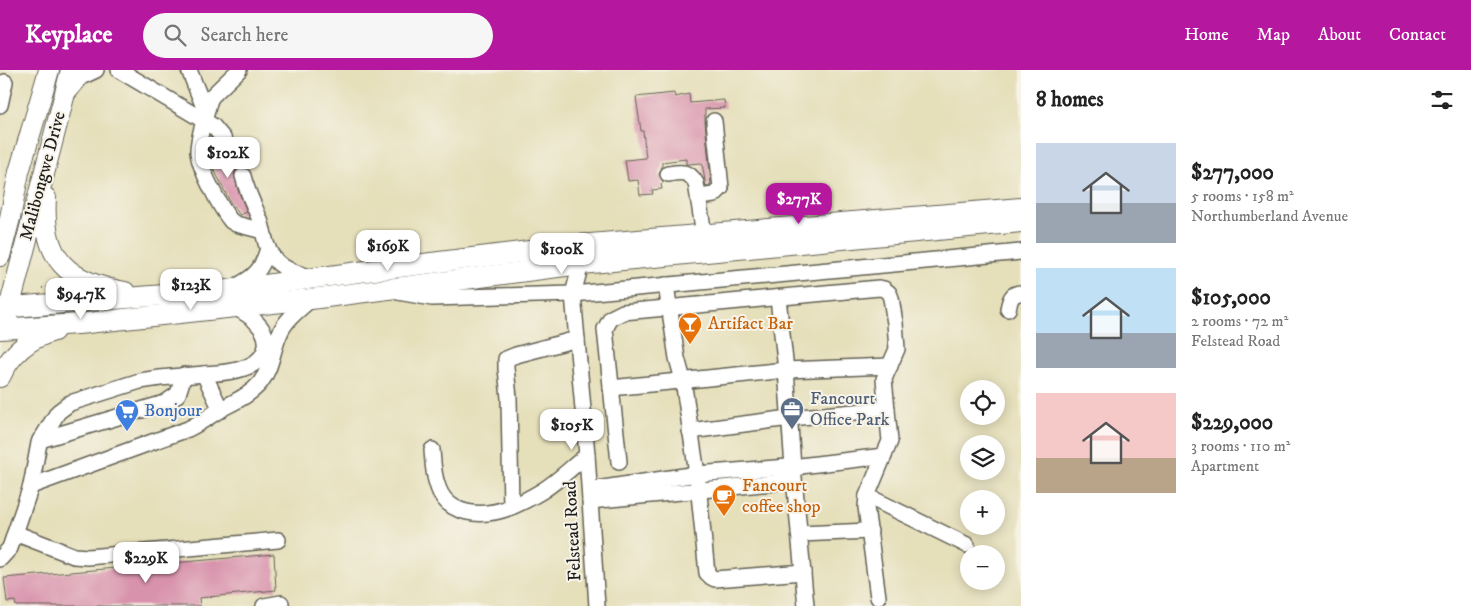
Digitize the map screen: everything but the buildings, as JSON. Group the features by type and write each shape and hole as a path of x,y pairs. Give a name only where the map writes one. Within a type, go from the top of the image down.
{"main road":[{"name":"Malibongwe Drive","path":"0,256 19,172 49,70"},
{"name":"Malibongwe Drive","path":"1,333 5,308 71,70"},
{"path":"50,151 45,220 47,236 52,250 72,273 86,282 100,287 151,297"},
{"path":"5,308 151,297 311,299 387,290 704,235 1021,208"},
{"path":"0,239 10,218"},
{"path":"1,333 78,324 231,298 313,278 580,255 1021,222"},
{"path":"0,377 11,358 28,342 40,335 78,324"}],"street":[{"path":"63,101 81,77 96,70"},
{"path":"100,70 120,71 213,126 233,156"},
{"path":"189,70 202,105 205,121"},
{"path":"239,70 212,96 199,143 198,157 210,186 231,221 263,231"},
{"path":"0,105 5,82"},
{"path":"698,197 714,195 721,188 714,121"},
{"path":"668,174 683,172 692,176 696,182 704,235"},
{"path":"243,176 268,248 274,259 287,270 313,278"},
{"path":"0,559 10,548 31,486 40,440 58,412 70,403 140,381 242,369 258,361 264,353 267,344 262,328 231,298 244,282 259,271 264,263 268,248"},
{"path":"387,290 432,298 573,294 1021,252"},
{"name":"Felstead Road","path":"580,255 573,294 587,455 597,606"},
{"path":"666,285 677,358 683,380 699,490 706,568 710,577 803,572"},
{"path":"619,462 606,329 611,318 623,312 884,289 892,298 897,349 884,379 890,441 867,496 866,508 878,597"},
{"path":"1008,309 1011,296 1021,292"},
{"path":"778,298 795,468 806,606"},
{"path":"31,486 188,429 249,393 259,385 272,361 279,334 284,326 311,299"},
{"path":"511,507 509,398 506,359 577,339"},
{"path":"611,388 786,370 890,366"},
{"path":"204,374 221,410"},
{"path":"40,440 165,403 178,394 184,375"},
{"path":"690,431 790,418 887,409"},
{"path":"432,450 437,486 450,506 476,514 511,507 543,490 587,455"},
{"path":"590,496 697,474 744,478 772,483 782,480 795,468 884,456"},
{"path":"590,496 699,490 744,478"},
{"path":"867,496 967,545"},
{"path":"799,534 870,531"},
{"path":"15,533 74,556 88,557 278,540"},
{"path":"264,606 281,603"}],"path":[{"path":"39,289 68,284"}],"place":[{"name":"Artifact Bar","path":"690,345"},
{"name":"Fancourt Office Park","path":"792,430"},
{"name":"Bonjour","path":"127,432"},
{"name":"Fancourt coffee shop","path":"724,517"}]}
